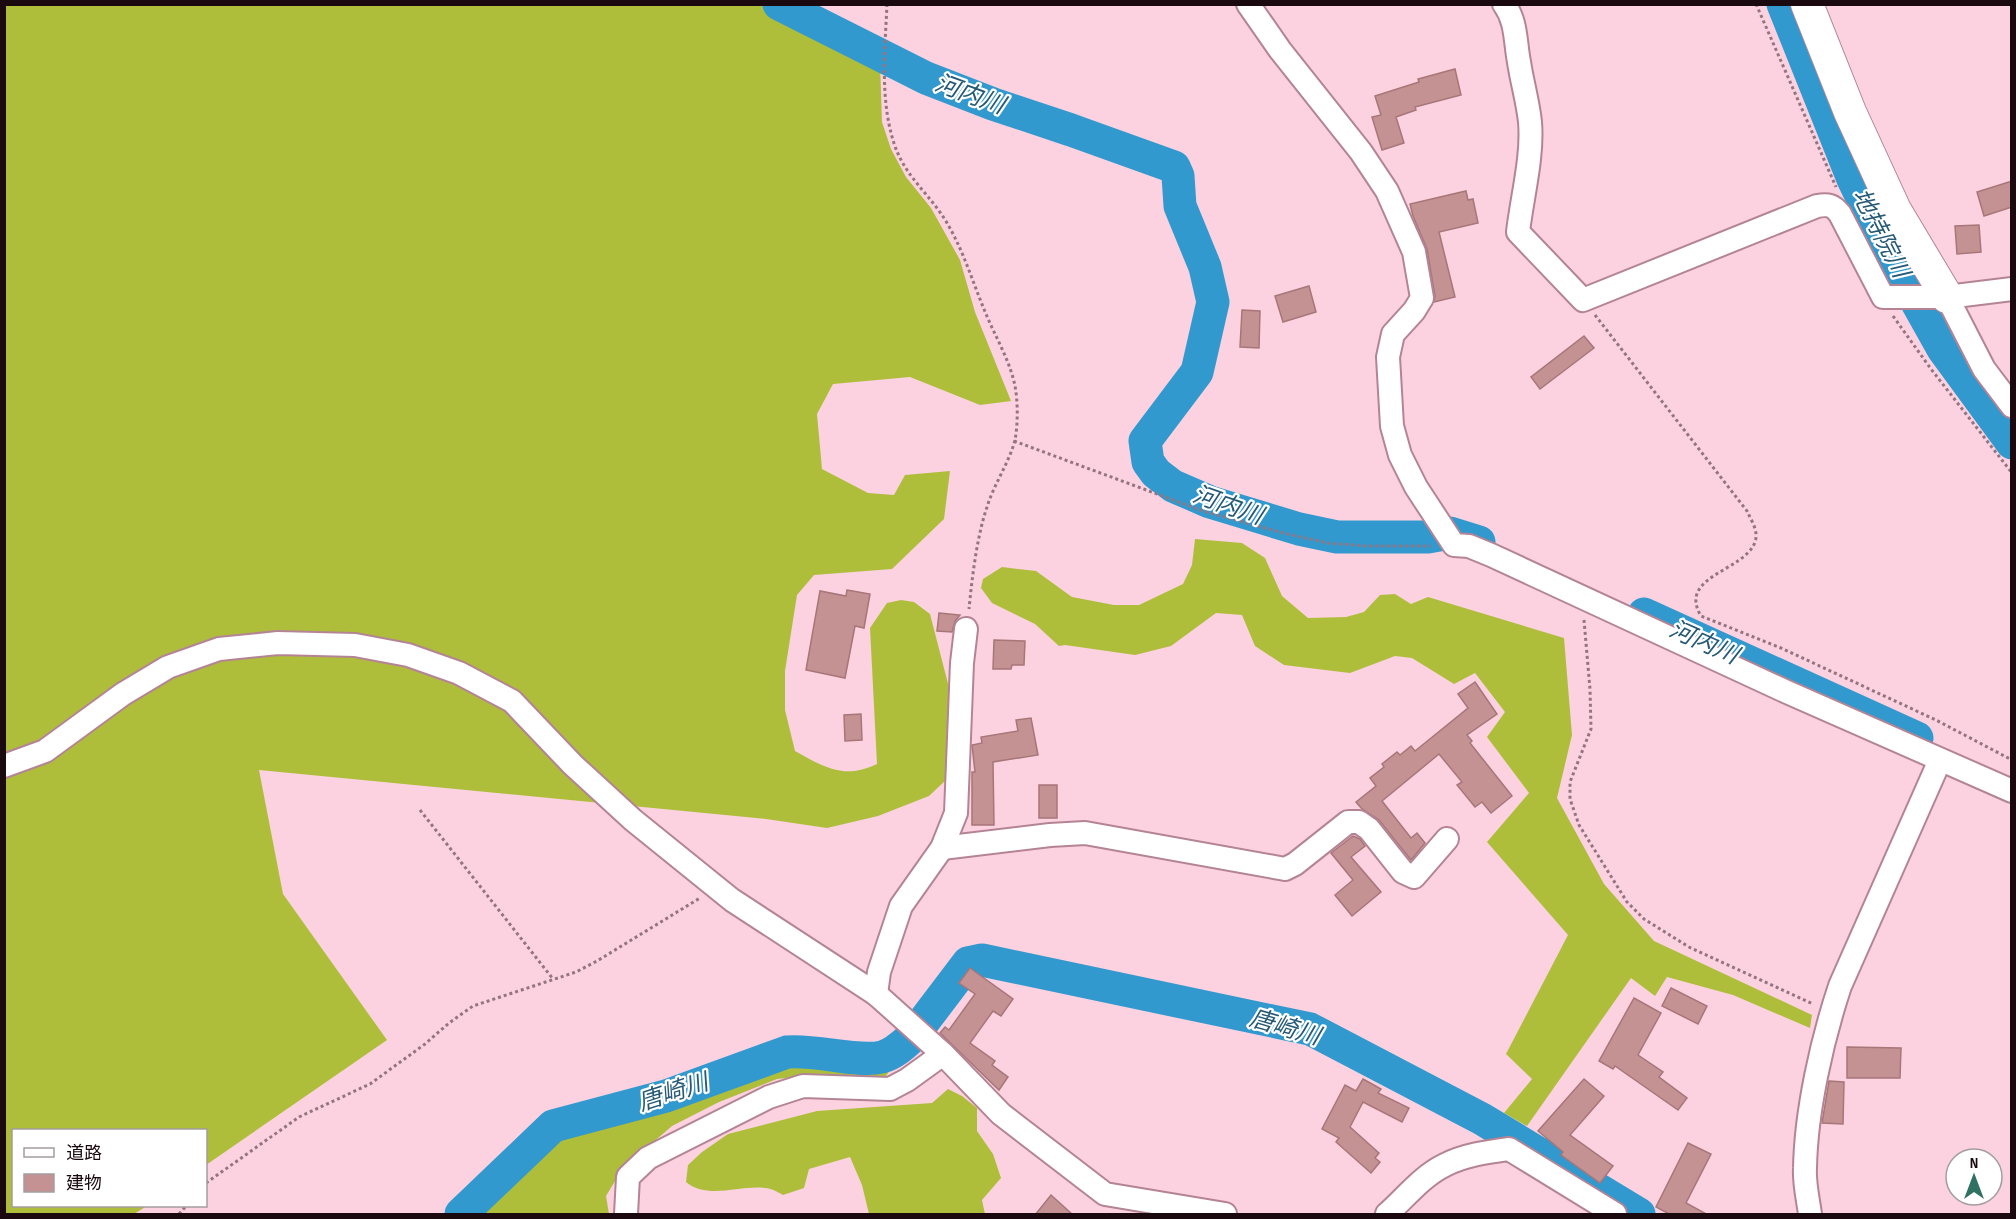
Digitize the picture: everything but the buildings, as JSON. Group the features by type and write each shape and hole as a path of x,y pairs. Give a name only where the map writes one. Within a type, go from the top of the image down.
{"street":[{"path":"1248,4 1280,50 1361,152 1387,191 1414,252 1422,298 1414,311 1393,334 1388,357 1392,426 1400,455 1416,487 1450,538 1787,692 2012,791"},
{"path":"1504,4 1515,28 1518,61 1530,122 1528,166 1518,232 1583,300 1827,204 1835,207 1883,297 1947,297 2012,289"},
{"path":"1807,4 1850,112 1895,210 1947,297 1984,369 2012,406"},
{"path":"876,994 879,972 901,906 942,848 956,813 962,663 966,629"},
{"path":"4,766 45,751 123,694 168,667 219,650 278,643 355,645 408,655 449,669 512,701 573,765 633,820 732,900 876,994 943,1054 1001,1114 1105,1204 1225,1215"},
{"path":"1810,1215 1804,1171 1806,1129 1832,1011 1840,986 1940,760"},
{"path":"942,848 1085,833 1285,869 1295,864 1348,822 1359,822 1369,829 1403,872 1414,876 1447,839"},
{"path":"626,1215 628,1177 648,1158 769,1097 803,1086 890,1089 907,1080 943,1054"},
{"path":"1387,1215 1426,1178 1444,1165 1462,1158 1509,1149 1615,1215"}],"path":[{"path":"886,4 887,114 897,150 904,167 942,216 969,267 1015,386 1017,424 1014,441 986,508 966,629"},
{"path":"1756,4 1838,193 1835,207"},
{"path":"1883,297 1889,311 1931,369 2012,473"},
{"path":"1583,300 1747,511 1756,530 1756,541 1748,553 1706,582 1696,595 1695,606 1701,616 1781,648 1936,720 2012,760"},
{"path":"1014,441 1203,511 1287,534 1328,543 1366,546 1407,547 1450,538"},
{"path":"1581,596 1590,689 1591,729 1570,782 1570,799 1579,825 1627,902 1644,919 1689,947 1832,1011"},
{"path":"420,810 553,979"},
{"path":"207,1182 299,1117 370,1084 473,1006 576,972 717,887"}],"green space":[{"path":"5,5 810,5 880,62 882,122 891,149 906,177 931,208 960,260 975,312 1011,401 980,405 910,377 833,384 817,414 822,469 868,493 894,495 905,475 950,471 944,519 892,569 814,575 797,595 785,671 785,710 795,751 834,770 854,771 877,764 870,628 887,603 901,600 914,602 930,614 953,703 946,780 929,796 878,816 827,828 766,819 259,770 283,894 387,1040 207,1164 207,1129 12,1129 12,1207 145,1207 134,1214 5,1214"},
{"path":"1195,539 1242,543 1265,558 1282,596 1308,618 1346,617 1364,612 1380,595 1395,594 1411,604 1428,597 1564,638 1572,735 1557,798 1604,884 1654,941 1812,1015 1810,1028 1733,995 1667,977 1655,996 1631,978 1527,1126 1504,1113 1532,1079 1506,1054 1568,935 1487,842 1529,793 1487,737 1505,712 1475,673 1454,684 1412,658 1395,656 1350,673 1284,665 1255,646 1242,615 1216,613 1171,646 1135,655 1059,646 1035,624 992,603 981,588 983,579 1002,567 1036,571 1072,597 1114,605 1139,605 1183,584 1192,565"},
{"path":"810,1058 883,1062 888,1064 890,1070 880,1079 816,1075 777,1079 719,1102 672,1126 623,1168 606,1196 609,1214 468,1214 537,1143 559,1128 663,1102 783,1059"},
{"path":"948,1089 962,1096 977,1108 977,1131 993,1154 1001,1178 982,1200 985,1214 869,1214 862,1185 850,1157 809,1169 804,1188 783,1195 765,1188 704,1190 686,1182 688,1165 728,1134 817,1111 932,1103"}],"waterway":[{"name":"河内川","path":"779,4 926,78 993,104 1174,167 1178,176 1180,206 1205,267 1213,302 1197,372 1145,441 1148,462 1156,473 1173,486 1210,502 1299,529 1337,537 1428,537 1450,533 1479,542"},
{"name":"地持院川","path":"1783,4 1853,179 1887,249 1943,349 2012,443"},
{"name":"河内川","path":"1644,614 1917,738"},
{"name":"唐崎川","path":"921,1025 968,963 982,960 1310,1029 1482,1119 1639,1214"},
{"name":"唐崎川","path":"461,1214 553,1126 666,1096 787,1052 811,1052 861,1058 882,1057 891,1054 913,1036"}]}
